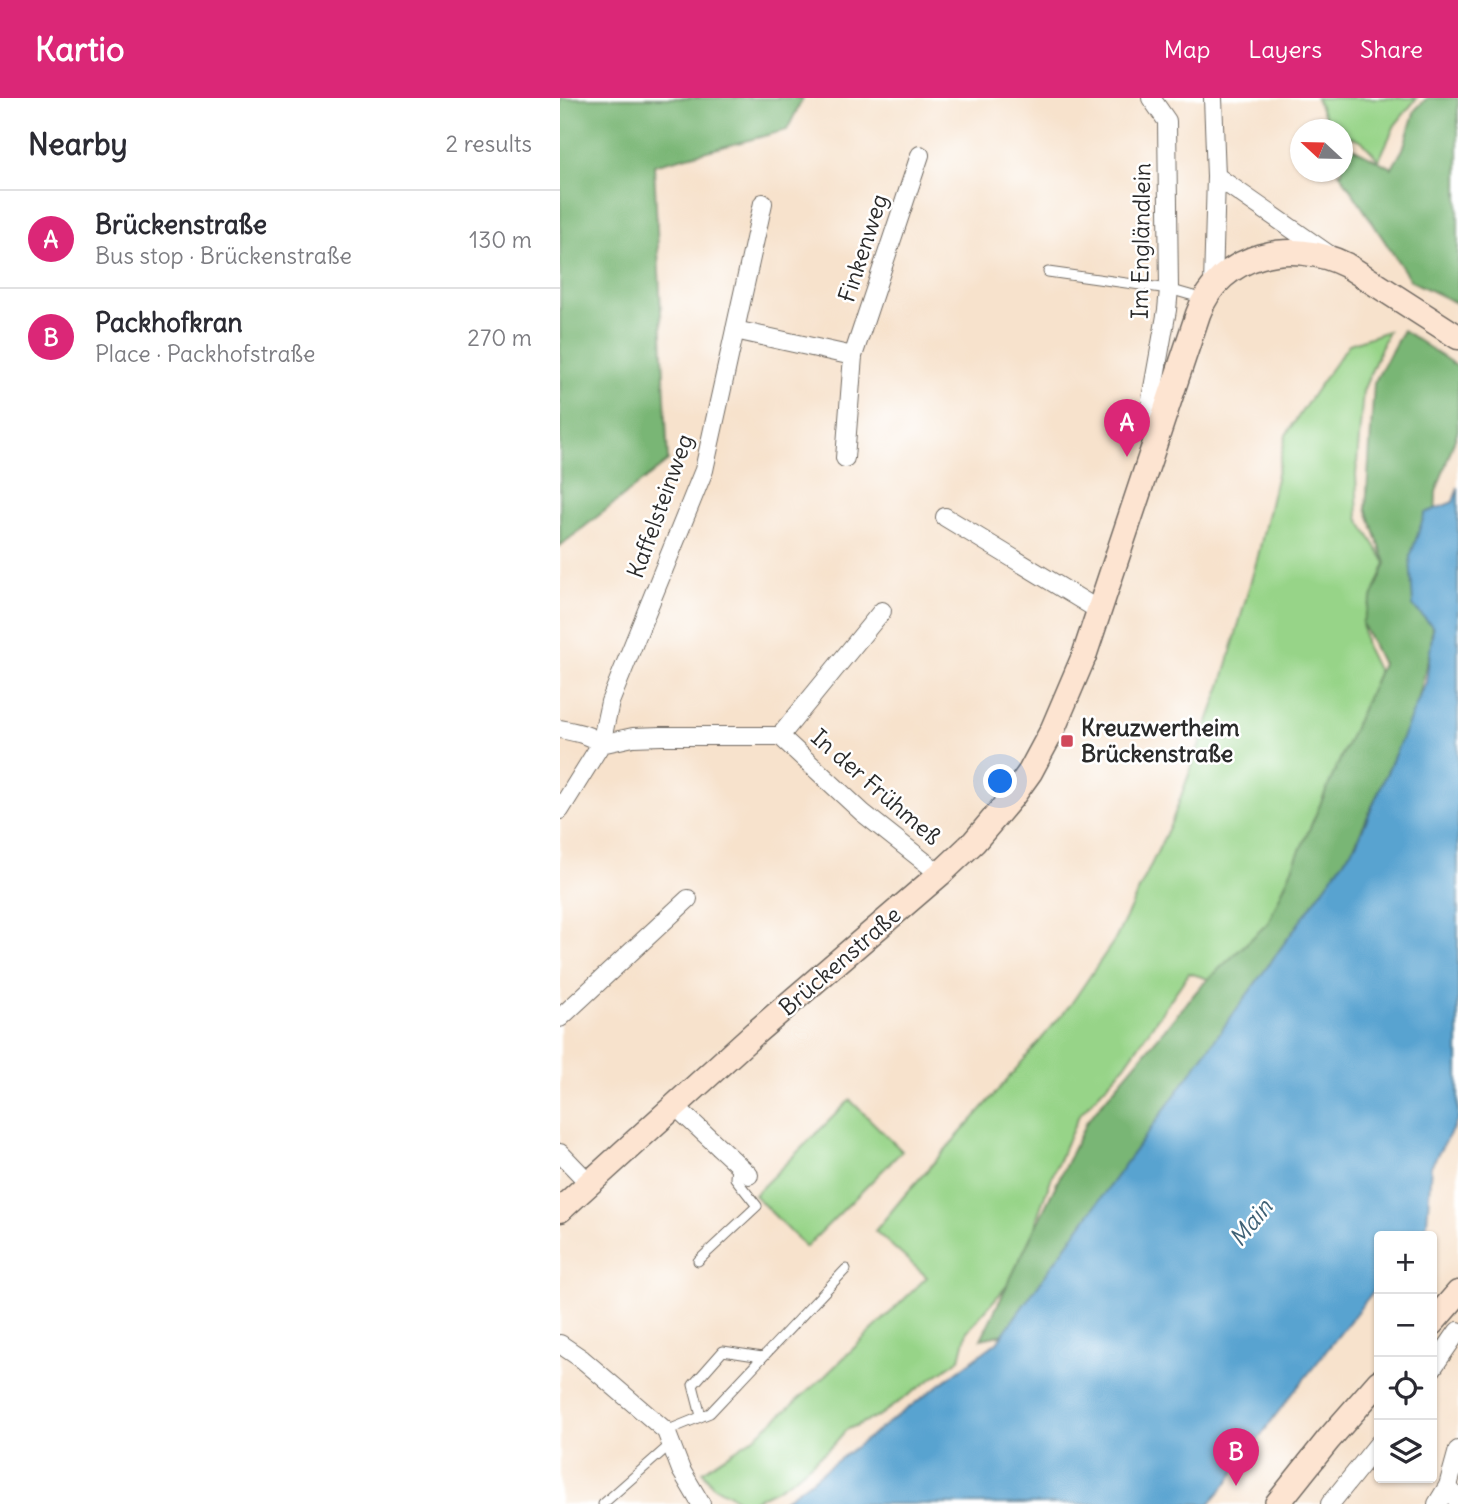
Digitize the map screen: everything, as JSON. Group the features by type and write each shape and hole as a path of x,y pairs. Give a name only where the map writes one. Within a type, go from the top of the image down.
{"street":[{"name":"Im Engländlein","path":"1151,98 1167,121 1169,289 1151,399 1152,417 1161,428"},
{"path":"1209,292 1216,176 1213,98"},
{"name":"Finkenweg","path":"845,458 853,356 920,155"},
{"path":"1216,176 1340,262 1458,337"},
{"name":"Kaffelsteinweg","path":"560,810 601,744 610,702 704,470 763,203"},
{"path":"1209,292 1238,265 1263,255 1296,251 1340,262"},
{"name":"Brückenstraße","path":"560,1210 674,1105 940,874 993,821 1030,772 1068,697 1084,656 1209,292"},
{"path":"735,330 853,356"},
{"path":"945,517 1100,611"},
{"name":"In der Frühmeß","path":"780,736 882,611"},
{"path":"560,729 580,732 601,744"},
{"name":"In der Frühmeß","path":"601,744 633,737 780,736 863,813 940,874"},
{"path":"560,1018 688,899"},
{"path":"674,1105 743,1169"},
{"path":"560,1153 589,1183"},
{"path":"1437,1317 1458,1293"},
{"path":"1437,1362 1458,1331"},
{"path":"560,1344 582,1359 669,1437 681,1470 701,1504"},
{"path":"1277,1504 1374,1388"},
{"path":"1329,1504 1374,1449"},
{"path":"1437,1504 1448,1486 1458,1450"},
{"path":"1448,1486 1458,1502"}],"lane":[{"path":"1048,272 1209,292"},
{"path":"698,1261 757,1206 735,1178 743,1169"},
{"path":"603,1504 669,1437 710,1413 846,1269"},
{"path":"701,1416 693,1385 723,1351 762,1357"}],"green space":[{"path":"560,98 803,98 787,130 654,165 668,461 560,546"},
{"path":"1316,98 1417,98 1395,125 1379,160 1361,140 1353,137 1353,119 1325,119"},
{"path":"1427,98 1458,98 1458,304 1411,281 1346,182 1353,182 1353,148 1392,168 1403,149 1415,110"},
{"path":"1403,330 1458,367 1458,430 1436,492 1431,646 1417,705 1354,847 1100,1222 1018,1331 981,1339 1087,1121 1201,986 1268,923 1382,664 1362,623 1386,563 1366,508 1374,383"},
{"path":"1388,331 1363,391 1356,475 1358,518 1391,571 1377,604 1362,624 1366,647 1385,686 1268,923 1212,980 1189,973 1125,1065 1079,1115 1037,1217 1032,1246 1013,1279 967,1331 960,1359 880,1415 846,1430 832,1446 794,1478 775,1490 746,1504 712,1485 703,1471 756,1436 824,1377 927,1277 875,1231 1071,1004 1116,938 1172,821 1222,683 1258,556 1286,435 1349,344"},
{"path":"850,1100 902,1151 806,1247 754,1195"}],"water":[{"name":"Main","path":"1458,487 1458,1120 1431,1166 1427,1224 1421,1231 1374,1231 1374,1290 1209,1504 779,1504 997,1342 1357,842 1426,682 1433,627 1413,606 1410,557 1425,513 1453,502"}],"place":[{"name":"Brückenstraße","path":"1127,457"},
{"name":"Kreuzwertheim Brückenstraße","path":"1067,741"},
{"name":"Packhofkran","path":"1236,1486"}]}
